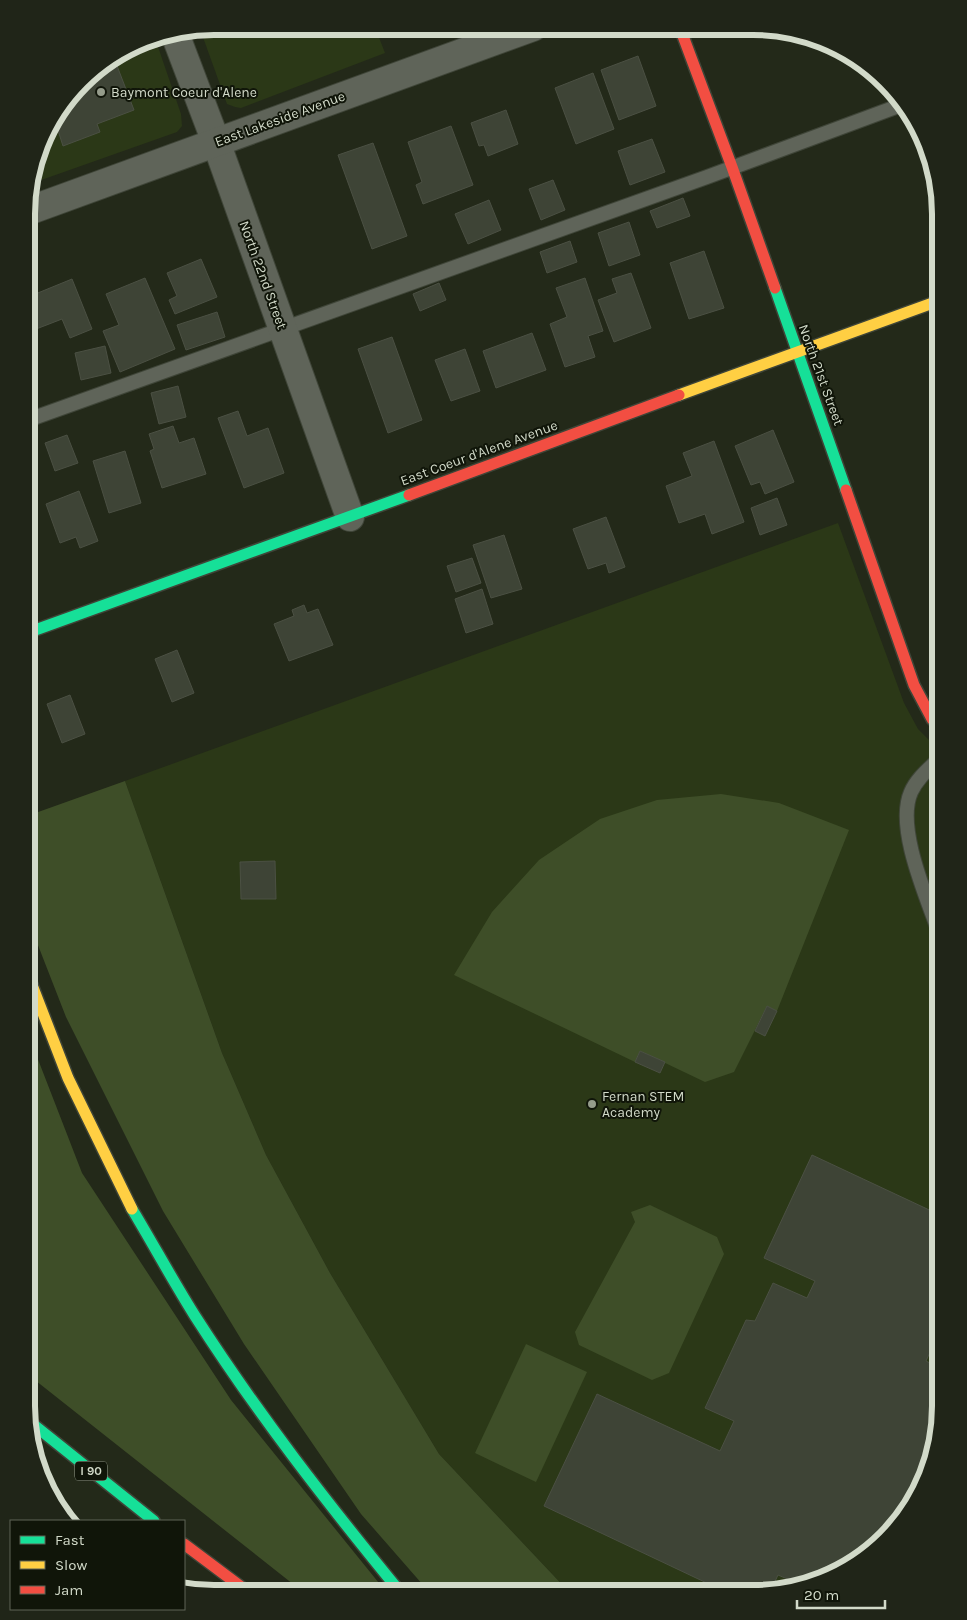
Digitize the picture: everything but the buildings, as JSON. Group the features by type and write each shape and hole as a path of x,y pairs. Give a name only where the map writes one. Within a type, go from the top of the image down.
{"main road":[{"name":"North 21st Street","path":"683,35 732,167 914,685 932,719"},
{"name":"East Coeur d'Alene Avenue","path":"35,630 350,518 932,303"},
{"path":"35,993 68,1078 126,1198 196,1316 266,1419 346,1526 394,1585"},
{"name":"I 90","path":"37,1427 153,1520"},
{"path":"185,1545 239,1585"}],"street":[{"name":"East Lakeside Avenue","path":"35,208 511,35"},
{"name":"North 22nd Street","path":"177,39 216,142 350,518"}],"lane":[{"path":"35,417 896,107"},
{"path":"932,765 919,779 910,794 907,812 909,840 915,864 932,912"}],"shaded area":[{"path":"202,35 378,35 385,53 241,108 227,104"},
{"path":"157,45 181,114 182,126 177,132 38,181 49,146 59,125 72,105 105,72 125,59"},
{"name":"Fernan STEM Academy","path":"838,523 904,703 918,729 932,743 932,1417 926,1452 906,1498 844,1560 821,1571 788,1582 764,1585 562,1585 439,1454 330,1273 266,1155 222,1053 125,781"},
{"path":"125,781 222,1053 266,1155 330,1273 439,1454 562,1585 423,1585 361,1514 244,1344 163,1211 66,1017 35,938 35,813"},
{"path":"721,794 779,803 849,830 777,1011 767,1006 734,1072 705,1082 640,1051 635,1062 454,975 492,912 539,860 600,819 657,800"},
{"path":"35,1052 82,1173 231,1400 381,1585 294,1585 35,1380"},
{"path":"650,1205 717,1237 724,1254 669,1373 652,1380 579,1345 575,1332 635,1222 631,1212"},
{"path":"526,1344 587,1372 536,1482 475,1453"}],"traffic: fast":[{"path":"775,288 846,490"},
{"path":"35,630 409,495"},
{"path":"132,1209 195,1316 243,1388 320,1492 395,1585"},
{"path":"37,1427 153,1520"}],"traffic: slow":[{"path":"679,395 932,303"},
{"path":"35,993 68,1078 132,1209"}],"traffic: jam":[{"path":"683,35 775,288"},
{"path":"409,495 679,395"},
{"path":"846,490 914,685 932,719"},
{"path":"185,1545 239,1585"}],"place":[{"name":"Baymont Coeur d'Alene","path":"101,92"},
{"name":"Fernan STEM Academy","path":"592,1104"}]}
